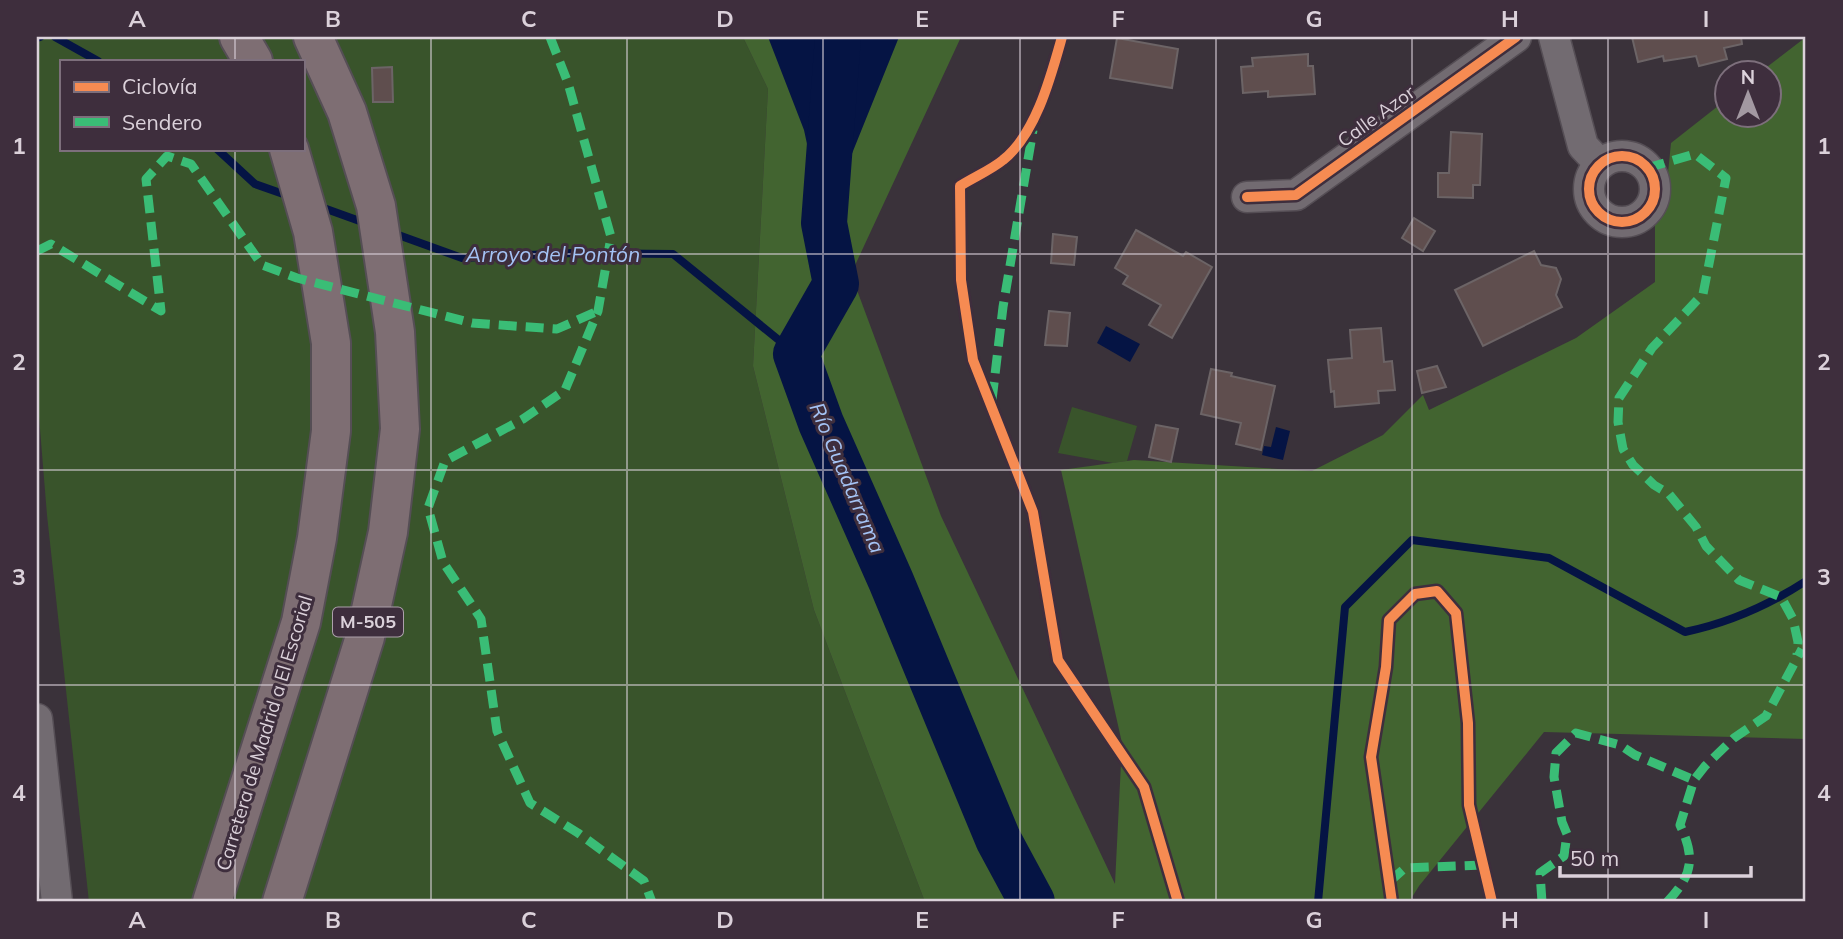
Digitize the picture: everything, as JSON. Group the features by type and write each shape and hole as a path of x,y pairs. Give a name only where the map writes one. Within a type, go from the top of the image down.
{"highway":[{"path":"239,37 252,60"},
{"name":"M-505","path":"282,902 365,637 388,532 400,429 395,332 376,206 347,112 313,37"},
{"name":"Carretera de Madrid a El Escorial","path":"212,902 301,622 317,538 331,431 331,343 313,232 289,150"}],"street":[{"name":"Calle Azor","path":"1247,197 1297,195 1516,37"},
{"path":"1554,37 1583,146 1600,164"},
{"path":"37,719 57,902"}],"path":[{"path":"1062,37 1050,81 1024,137 1003,160 960,186 961,280 973,360 1033,512 1058,660 1144,787 1178,902"},
{"path":"1392,902 1371,757 1386,667 1389,620 1415,594 1437,591 1456,613 1468,723 1469,804 1492,902"}],"green space":[{"path":"37,37 743,37 768,89 753,366 814,610 925,902 89,902 47,515 37,392"},
{"path":"743,37 961,37 851,274 941,516 1115,884 1122,743 1061,470 1134,460 1312,471 1383,435 1423,395 1429,410 1576,338 1655,282 1655,217 1665,203 1671,143 1714,109 1714,130 1784,130 1784,60 1776,60 1806,37 1806,739 1544,732 1419,886 1409,902 925,902 814,610 753,366 768,89"},
{"path":"1072,407 1137,426 1127,461 1113,463 1058,453"}],"shaded area":[{"path":"768,37 899,37 824,223 804,130"},
{"path":"1106,326 1140,344 1130,362 1097,343"},
{"path":"1276,427 1290,431 1283,460 1262,455 1264,446 1271,447"}],"building":[{"path":"1632,37 1741,37 1742,44 1724,48 1727,59 1714,60 1699,66 1696,56 1664,61 1663,56 1638,62"},
{"path":"1117,38 1178,49 1172,88 1110,78"},
{"path":"1308,54 1308,66 1313,66 1315,94 1268,97 1268,91 1243,93 1241,67 1253,66 1252,58"},
{"path":"392,67 393,102 373,102 372,68"},
{"path":"1451,132 1482,134 1480,185 1473,185 1473,198 1438,197 1438,173 1449,173"},
{"path":"1414,218 1435,231 1423,251 1402,238"},
{"path":"1136,230 1183,256 1186,252 1212,267 1172,338 1149,325 1161,305 1123,284 1128,276 1115,268"},
{"path":"1053,234 1077,237 1074,265 1051,263"},
{"path":"1534,251 1541,265 1556,268 1561,279 1556,295 1562,307 1483,346 1455,290"},
{"path":"1049,311 1070,313 1067,346 1045,345"},
{"path":"1381,328 1384,362 1392,361 1395,390 1378,391 1379,403 1335,407 1328,360 1352,358 1350,330"},
{"path":"1437,366 1446,387 1422,393 1417,371"},
{"path":"1211,369 1275,386 1261,450 1236,444 1241,423 1201,414"},
{"path":"1156,425 1178,429 1171,462 1149,457"}],"waterway":[{"name":"Arroyo del Pontón","path":"55,37 96,60"},
{"name":"Río Guadarrama","path":"838,37 824,223 836,284 796,354 821,423 891,581 998,839 1032,902"},
{"name":"Arroyo del Pontón","path":"218,150 255,184 289,196"},
{"name":"Arroyo del Pontón","path":"318,206 368,224"},
{"name":"Arroyo del Pontón","path":"390,232 462,258 572,253 673,254 796,354"},
{"path":"1318,902 1345,607 1412,540 1549,558 1685,632 1748,612 1806,581"}],"marked path":[{"path":"550,37 568,83 611,237 598,311 565,390 523,419 445,461 428,508 443,562 481,619 497,731 530,803 578,833 644,881 652,902"},
{"path":"992,400 1003,307 1033,130"},
{"path":"1647,168 1695,154 1726,178 1703,294 1652,348 1619,398 1618,422 1623,449 1633,465 1654,485 1669,494 1696,527 1706,546 1739,580 1781,597 1793,619 1798,642 1797,655"},
{"path":"37,251 51,244 161,311 146,179 167,156 191,164 262,265 297,278 472,323 557,329 598,311"},
{"path":"1667,902 1682,884 1689,866 1690,857 1680,825 1694,780 1734,738 1766,716 1802,649"},
{"path":"1542,902 1540,873 1564,856 1567,834 1562,822 1554,777 1556,753 1576,733 1620,745 1635,755 1694,780"},
{"path":"1389,882 1405,868 1483,865"}],"cycle path":[{"path":"1062,37 1041,103 1025,135 1003,160 960,186 961,280 973,360 1033,512 1058,660 1144,787 1178,902"},
{"path":"1247,197 1296,195 1516,37"},
{"path":"1622,156 1635,159 1645,166 1652,176 1655,189 1652,202 1645,212 1635,219 1622,222 1609,219 1599,212 1592,202 1589,189 1592,176 1599,166 1609,159 1622,156"},
{"path":"1392,902 1371,757 1386,667 1389,620 1415,594 1437,591 1456,613 1468,723 1469,805 1492,902"}]}
